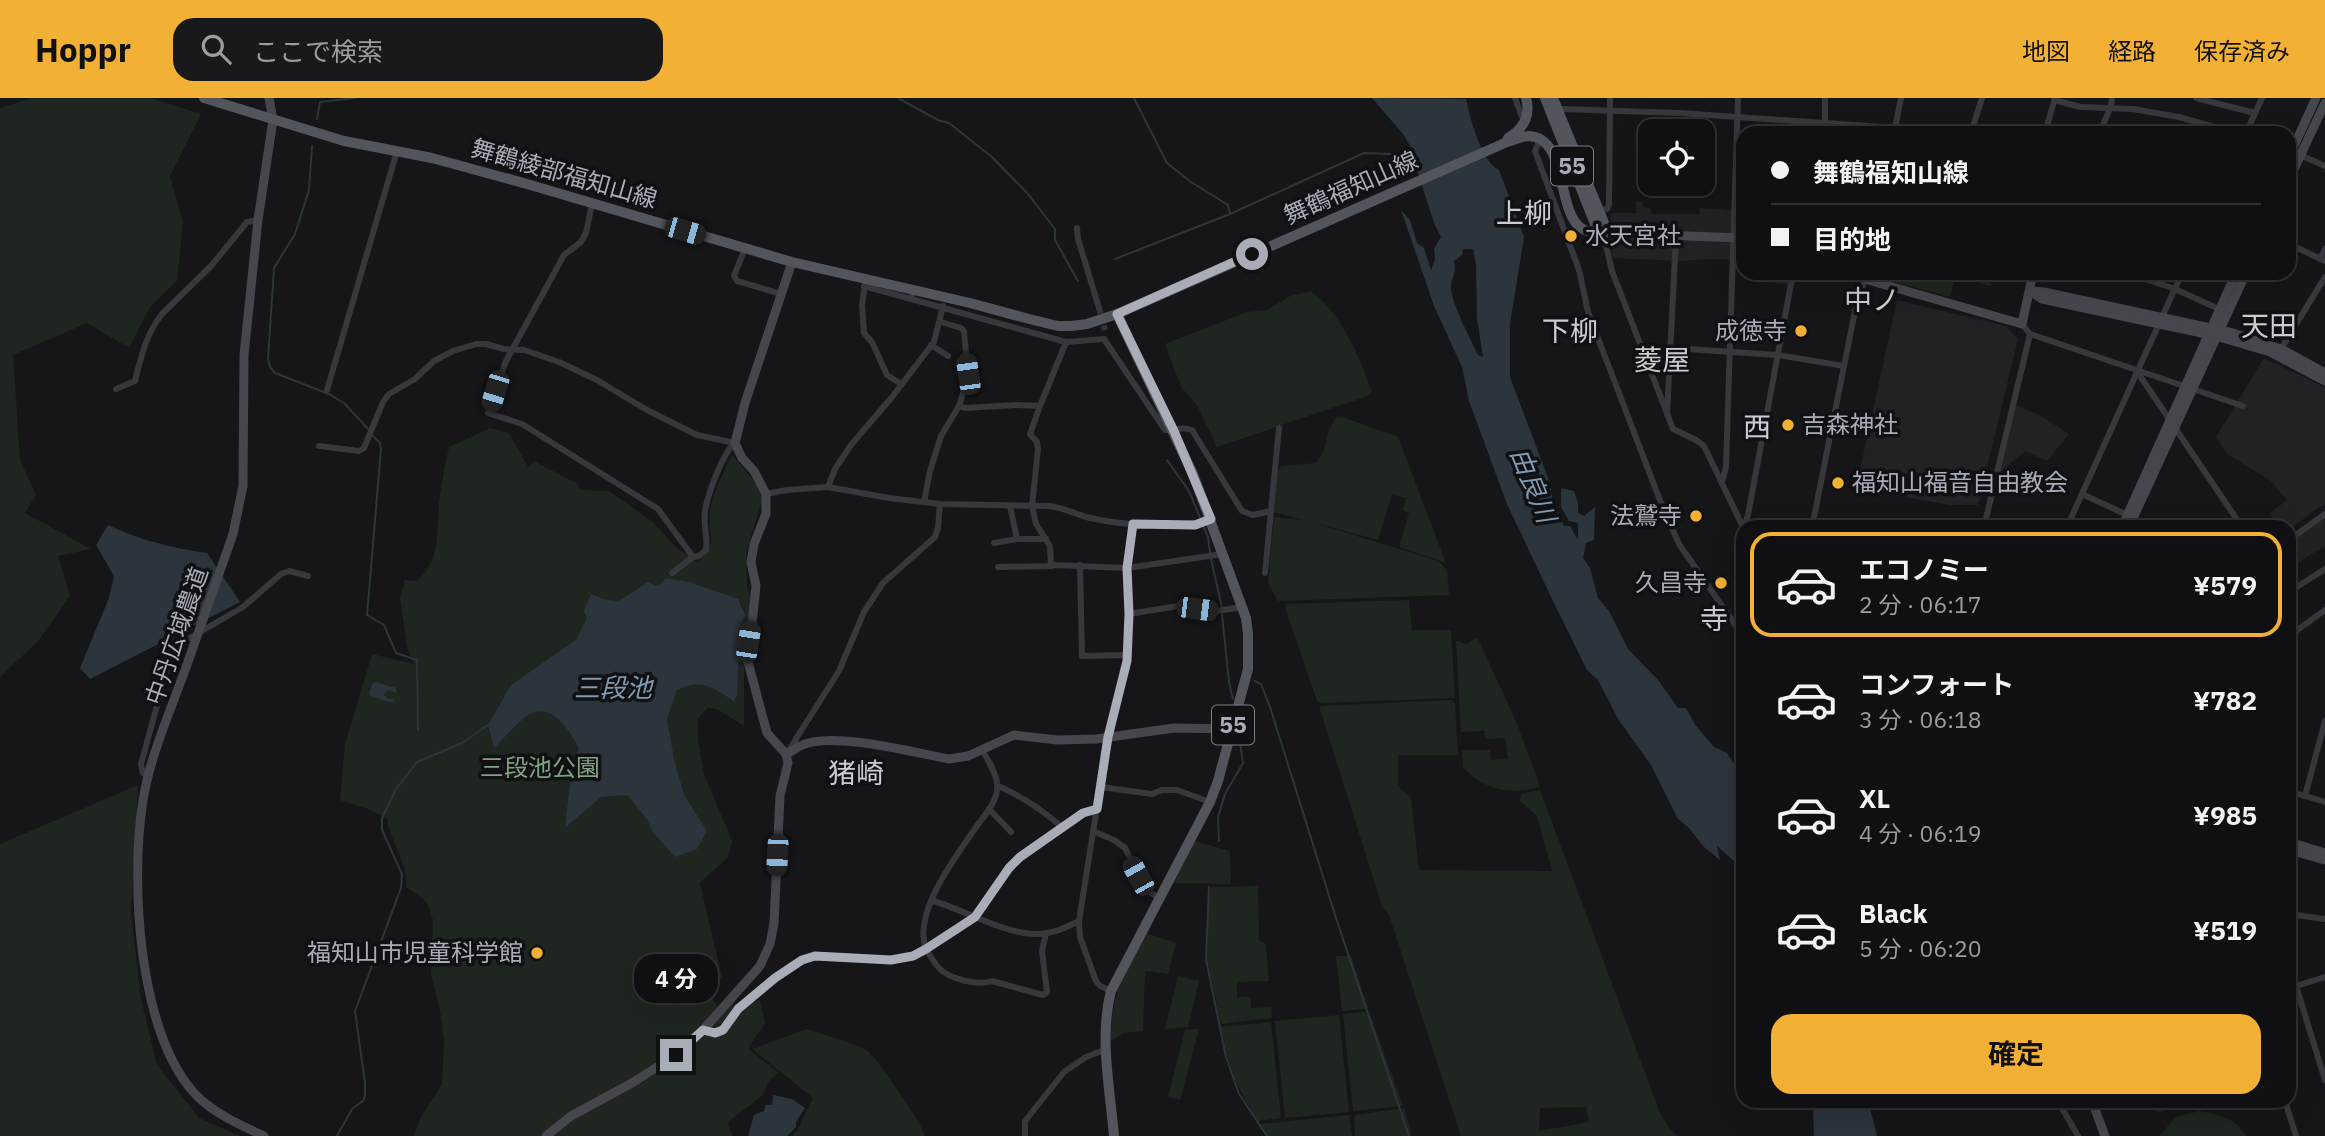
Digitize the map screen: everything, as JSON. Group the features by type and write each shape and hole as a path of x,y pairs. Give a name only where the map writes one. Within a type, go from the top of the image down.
{"main road":[{"name":"舞鶴綾部福知山線","path":"204,98 344,141 432,158 912,294 1058,326 1087,324 1122,312"},
{"name":"55","path":"1526,98 1527,112 1523,127 1553,154 1577,224 1586,231 1603,233"},
{"name":"55","path":"1545,98 1554,111 1599,211 1604,223 1603,233"},
{"name":"55","path":"1553,98 1554,111 1595,223 1603,233"},
{"name":"舞鶴福知山線","path":"1122,312 1485,152 1523,127"},
{"name":"55","path":"1114,1136 1107,1049 1107,1007 1111,991 1210,802 1248,669 1248,634 1242,607 1211,519 1122,312"}],"street":[{"name":"中丹広域農道","path":"264,1136 211,1109 196,1095 181,1077 159,1033 140,944 140,848 143,802 149,776 233,534 243,486 244,355 258,220 273,120 269,98"},
{"path":"1515,98 1523,127"},
{"path":"1599,211 1607,209 1609,205 1611,98"},
{"path":"1738,98 1738,126"},
{"path":"1823,126 1825,98"},
{"path":"1896,126 1902,98"},
{"path":"1972,126 1982,98"},
{"path":"2102,126 2112,107 2112,98"},
{"path":"2196,98 2255,113"},
{"path":"2249,126 2262,98"},
{"path":"2296,144 2316,98"},
{"path":"2047,126 2055,99 2081,107 2133,108 2210,126"},
{"path":"2296,146 2325,103"},
{"path":"1554,111 1680,113 1860,126"},
{"path":"1540,140 1535,151 1579,271 1588,312 1661,503 1679,544 1736,626"},
{"path":"327,390 397,151"},
{"path":"2296,152 2325,166"},
{"path":"592,204 581,242 564,255 502,369 488,413 522,424 658,509 693,557"},
{"path":"116,389 135,381 142,348 155,322 211,266 247,222 258,220"},
{"path":"1077,228 1099,308"},
{"path":"1736,238 1603,233 1612,271 1673,429 1704,446 1740,520"},
{"path":"1667,416 1676,237"},
{"path":"2296,247 2323,260 2325,248"},
{"path":"745,248 734,276 737,281 781,294"},
{"path":"546,1136 570,1116 632,1083 676,1055 703,1030 761,966 770,944 774,923 780,796 788,763 786,754 768,733 748,662 755,586 751,562 754,544 765,514 766,494 735,443 745,403 792,262"},
{"path":"1723,482 1726,467 1729,351 1736,263"},
{"path":"2281,349 2325,277"},
{"path":"1746,520 1792,280"},
{"path":"1813,520 1855,310 1866,280"},
{"path":"1868,280 2022,324 2030,334 2243,406"},
{"path":"2022,324 2032,280"},
{"path":"2148,280 2219,309"},
{"path":"2070,520 2179,280"},
{"path":"2214,332 2219,309 2233,280"},
{"path":"2129,520 2214,332 2242,280"},
{"path":"865,282 862,305 864,333 872,342 887,375 901,384"},
{"path":"2030,291 2044,292 2281,349 2325,373"},
{"path":"912,294 943,306 1066,342 1104,339"},
{"path":"828,487 835,469 851,445 931,345 941,322 943,306"},
{"path":"924,502 930,471 942,436 959,406 968,374 964,331 941,322"},
{"path":"1105,330 1104,339 1164,430 1174,431 1184,427 1192,430 1242,511 1253,516 1271,511"},
{"path":"2214,332 2270,352 2325,381"},
{"path":"1986,520 2030,334"},
{"path":"1051,566 1050,547 1036,523 1032,506 1038,449 1037,442 1030,434 1066,342"},
{"path":"319,446 359,451 364,448 389,394 453,351 476,344 535,353 559,362 696,435 735,443"},
{"path":"931,345 948,356"},
{"path":"1672,348 1778,355 1844,366"},
{"path":"2137,371 2237,520"},
{"path":"959,406 1040,406"},
{"path":"1265,573 1279,428"},
{"path":"672,573 706,550 708,537 705,514 710,493 729,447 735,443"},
{"path":"766,494 828,487 940,504 1064,508 1084,516 1133,524 1195,525 1211,519"},
{"path":"2082,494 2127,520"},
{"path":"786,754 839,671 864,612 883,583 935,537 940,504"},
{"path":"1010,506 1017,539"},
{"path":"2296,535 2325,514"},
{"path":"1111,991 1096,981 1080,937 1079,921 1108,737 1127,661 1127,568 1133,524"},
{"path":"994,543 1017,539 1046,539"},
{"path":"998,568 1080,565 1127,568 1223,554"},
{"path":"1080,565 1082,656 1127,655"},
{"path":"2296,588 2325,569"},
{"path":"149,776 143,773 141,765 172,650 243,607 281,574 298,572 308,576"},
{"path":"1129,614 1178,606 1217,611 1242,607"},
{"path":"2296,631 2325,610"},
{"path":"2305,796 2325,721"},
{"path":"786,754 799,746 817,742 847,742 878,745 949,759 968,757 1014,735 1056,740 1108,737 1174,728 1232,729"},
{"path":"982,750 992,765 998,786 989,809 946,871 922,930 926,949 940,970 967,982 985,984 992,981 1043,995 1047,992 1042,950 1046,933"},
{"path":"998,786 1027,803 1036,805 1062,827"},
{"path":"1101,787 1152,794 1162,790 1177,790 1210,802"},
{"path":"2296,793 2325,802"},
{"path":"989,809 1011,832"},
{"path":"703,1030 715,1033 723,1030 738,1009 775,978 802,960 815,956 891,960 913,956 926,949 975,917 1009,868 1062,827 1083,813 1097,809"},
{"path":"1093,831 1125,848 1146,890 1159,898"},
{"path":"2296,844 2325,853"},
{"path":"2296,852 2325,860"},
{"path":"933,901 1032,934 1058,931 1079,921"},
{"path":"2296,915 2325,919"},
{"path":"2296,986 2325,977"},
{"path":"2296,996 2325,1080"},
{"path":"1025,1136 1025,1121 1064,1072 1086,1057 1107,1049"},
{"path":"2062,1108 2078,1136"},
{"path":"2095,1108 2105,1136"},
{"path":"2287,1108 2296,1136"}],"shaded area":[{"path":"1636,202 1643,202 1643,207 1650,208 1651,214 1699,214 1700,208 1736,211 1736,260 1613,258 1610,243 1611,213 1636,213"},
{"path":"1762,280 1790,280 1789,285"},
{"path":"1897,300 2006,326 2018,339 1978,505 1950,505 1856,488"},
{"path":"2264,358 2325,387 2325,505 2296,525 2296,520 2274,520 2270,513 2287,500 2271,481 2227,454 2216,437"},
{"path":"2014,404 2043,417 2069,434 2047,461 2025,451 1999,473"},
{"path":"2325,514 2325,546 2296,563 2296,534"}],"green space":[{"path":"32,98 150,98 201,114 170,176 183,222 177,281 150,307 129,348 87,323 13,355 20,460 36,495 25,513 91,549 58,556 70,596 38,641 0,677 0,108"},
{"path":"1886,280 1954,280 1950,297"},
{"path":"1972,280 1992,280 1991,286"},
{"path":"1311,291 1332,311 1340,324 1355,350 1372,392 1368,396 1217,447 1197,405 1181,387 1165,344 1247,312 1267,310 1290,296"},
{"path":"1342,417 1398,437 1446,563 1399,547 1409,513 1403,510 1406,498 1392,494 1378,540 1274,512 1278,470 1281,466 1316,463 1332,423 1336,418"},
{"name":"三段池公園","path":"490,428 509,433 529,468 534,461 578,484 581,490 609,491 653,522 676,547 698,563 711,543 711,505 732,455 754,481 763,498 746,552 747,585 751,601 744,642 744,726 717,709 707,708 698,718 698,740 704,774 732,841 728,857 700,883 722,978 703,987 718,1006 760,1000 765,1023 748,1049 779,1073 769,1081 762,1096 728,1122 732,1136 414,1136 420,1119 442,1084 444,1041 431,974 433,920 427,902 406,887 405,870 387,819 368,809 340,800 345,744 372,654 414,664 407,647 400,597 405,580 417,581 431,564 449,447"},
{"path":"1274,517 1305,520 1438,561 1447,570 1449,595 1278,601 1268,583"},
{"path":"1409,600 1412,630 1451,630 1455,698 1322,703 1317,701 1286,604"},
{"path":"1477,637 1516,721 1540,786 1519,790 1498,789 1480,781 1463,767 1462,750 1490,750 1491,760 1508,759 1505,738 1485,739 1484,731 1461,732 1456,641 1467,644"},
{"path":"1452,700 1455,703 1458,755 1398,755 1398,786 1411,797 1419,870 1552,871 1537,816 1520,801 1521,794 1540,790 1660,1113 1669,1128 1678,1136 1461,1136 1389,915 1382,906 1319,706","holes":["1586,1107 1589,1122 1539,1131 1540,1108"]},
{"path":"138,785 131,913 141,999 157,1065 199,1118 240,1136 0,1136 0,844"},
{"path":"1193,838 1198,842 1230,851 1231,884 1170,883"},
{"path":"1258,886 1259,940 1266,945 1269,981 1237,982 1237,997 1250,997 1251,1008 1271,1007 1272,1018 1221,1024 1207,958 1208,900 1211,887"},
{"path":"1145,933 1176,943 1168,974 1145,971 1143,1031 1124,1033 1111,1041 1113,1010 1120,984"},
{"path":"1336,956 1351,956 1368,1008 1342,1011"},
{"path":"1178,976 1199,981 1188,1027 1165,1029"},
{"path":"1369,1011 1403,1106 1353,1111 1343,1014"},
{"path":"1339,1015 1349,1112 1285,1118 1275,1021"},
{"path":"1271,1022 1281,1118 1258,1121 1234,1076 1221,1027"},
{"path":"807,1029 868,1051 900,1092 925,1136 792,1136 813,1098 752,1049"},
{"path":"1199,1029 1180,1100 1168,1097 1185,1030"},
{"path":"1404,1108 1412,1136 1355,1136 1354,1115"},
{"path":"2155,1108 2174,1108 2157,1113"},
{"path":"2199,1111 2220,1115 2232,1121 2246,1136 2159,1136 2176,1117"},
{"path":"1349,1115 1352,1136 1267,1136 1260,1124"}],"water":[{"name":"由良川","path":"1372,98 1466,99 1477,138 1487,158 1499,170 1524,237 1510,324 1510,377 1550,483 1552,497 1564,526 1570,526 1578,540 1578,523 1569,521 1561,507 1561,488 1574,491 1578,513 1584,516 1595,507 1594,540 1586,543 1583,558 1590,568 1598,598 1609,611 1628,649 1658,680 1678,708 1686,708 1696,726 1714,747 1727,753 1736,767 1736,863 1717,846 1720,860 1678,819 1651,765 1618,719 1598,680 1587,670 1507,504 1469,401 1462,367 1434,306 1401,210 1410,220 1417,243 1424,248 1431,270 1435,259 1434,249 1441,237 1417,170 1421,164 1403,134","holes":["1463,249 1473,249 1476,264 1477,319 1483,357 1478,355 1462,321 1451,287 1454,261 1462,255"]},
{"path":"108,525 156,543 207,553 240,602 90,679 80,668 109,598 114,576 96,545"},
{"name":"三段池","path":"665,578 689,582 738,599 745,615 739,631 737,695 734,701 707,686 686,686 677,690 667,719 684,795 707,831 697,849 675,857 653,832 628,795 601,797 565,828 572,766 579,748 566,727 553,715 538,711 530,714 494,748 488,725 511,685 576,640 587,618 584,611 591,594 618,602 648,582 657,586 663,583"},
{"path":"376,682 396,688 396,693 390,690 384,695 388,699 395,699 392,703 369,694 372,684"},
{"path":"773,1095 792,1099 805,1108 796,1122 796,1127 787,1136 748,1136 754,1115 764,1111 766,1105 772,1105"},
{"path":"1812,1108 1870,1108 1877,1136 1814,1136"}],"waterway":[{"path":"317,119 320,102 355,98"},
{"path":"898,98 938,120 949,123 992,157 1028,194 1055,229 1055,240 1078,281"},
{"path":"1134,98 1167,163 1228,205 1230,213"},
{"path":"312,146 309,190 295,234 274,268 268,359 275,373 329,394 344,403 369,430"},
{"path":"1115,259 1230,214 1364,153 1417,155"},
{"path":"372,435 380,443 381,449 367,615 384,625 396,653 417,660 418,730"},
{"path":"1167,460 1189,491 1201,520"},
{"path":"1203,525 1210,553"},
{"path":"1211,559 1222,608"},
{"path":"1222,614 1233,699"},
{"path":"1255,681 1261,684 1270,707 1336,918 1409,1136"},
{"path":"337,1136 352,1109 363,1101 365,1096 355,1011 401,888 402,874 382,830 382,818 396,789 417,762 462,743 488,725"},
{"path":"1219,841 1218,817 1225,794 1243,763 1238,729"},
{"path":"1209,887 1206,959 1226,1057 1239,1094 1267,1136"}],"tunnel":[{"path":"1099,308 1105,330"}],"place":[{"name":"水天宮社","path":"1571,236"},
{"name":"成徳寺","path":"1801,331"},
{"name":"吉森神社","path":"1788,425"},
{"name":"福知山福音自由教会","path":"1838,483"},
{"name":"法鷲寺","path":"1696,516"},
{"name":"久昌寺","path":"1721,583"},
{"name":"福知山市児童科学館","path":"537,953"}],"district":[{"name":"上柳","path":"1524,213"},
{"name":"中ノ","path":"1872,300"},
{"name":"天田","path":"2269,326"},
{"name":"下柳","path":"1570,331"},
{"name":"菱屋","path":"1662,360"},
{"name":"西","path":"1757,427"},
{"name":"寺","path":"1714,619"},
{"name":"猪崎","path":"856,773"}],"route":[{"path":"676,1055 703,1030 715,1033 723,1030 738,1009 775,978 802,960 815,956 891,960 913,956 939,942 975,917 1009,868 1020,857 1083,813 1097,809 1108,737 1127,661 1127,568 1133,524 1195,525 1211,519 1174,431 1117,314 1252,254"}]}
